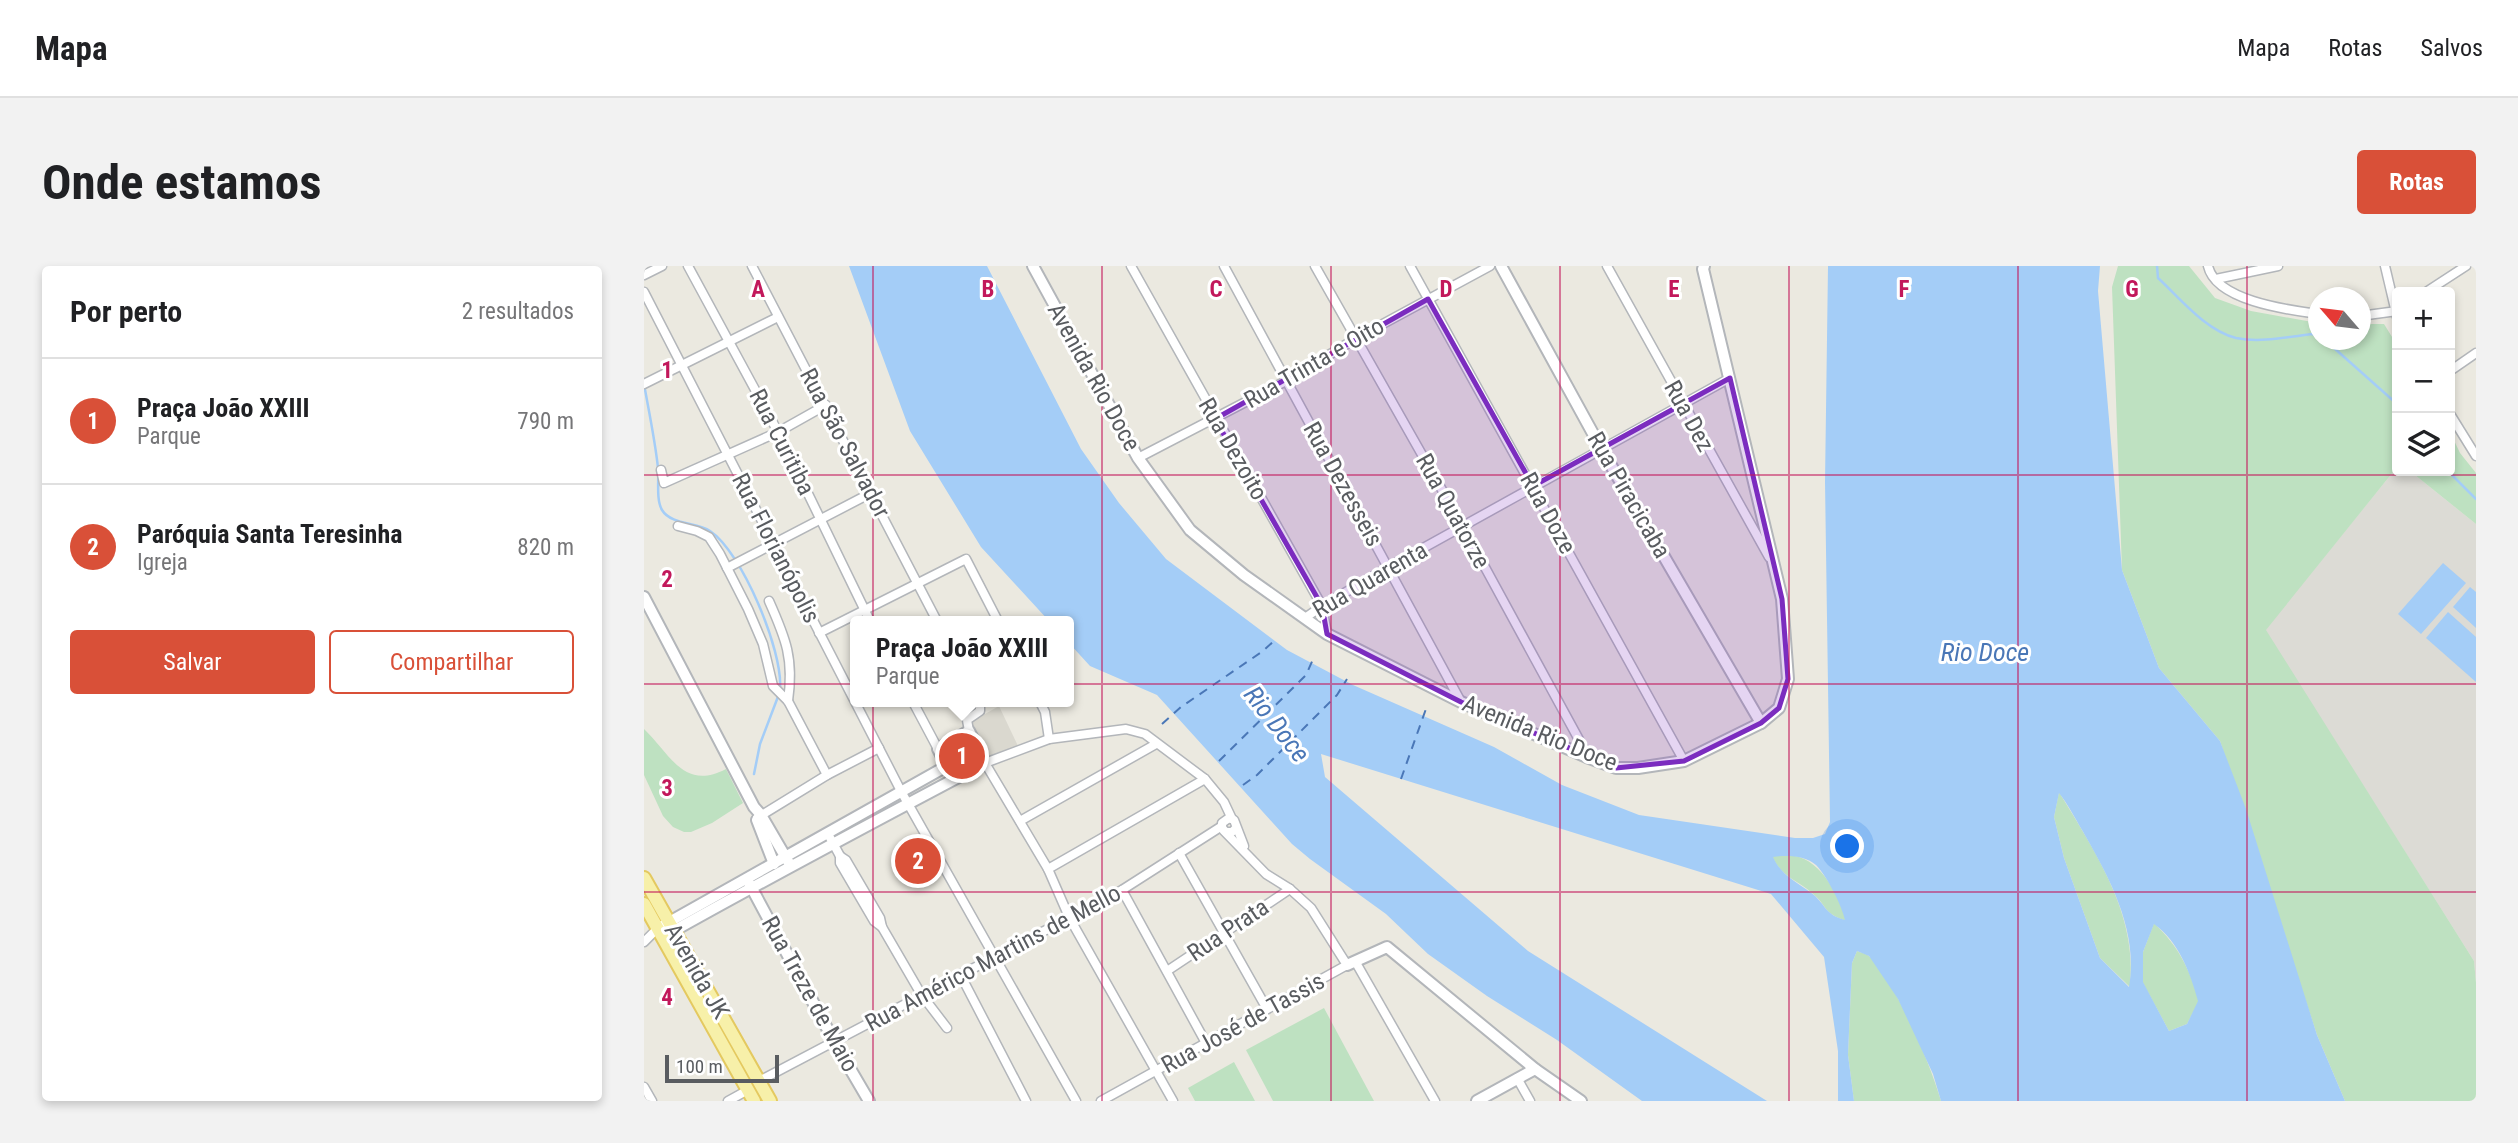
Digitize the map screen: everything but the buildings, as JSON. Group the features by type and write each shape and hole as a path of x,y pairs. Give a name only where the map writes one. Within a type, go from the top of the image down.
{"main road":[{"name":"Avenida JK","path":"644,878 666,929 751,1096"},
{"name":"Avenida JK","path":"644,904 666,929 770,1101"}],"street":[{"path":"644,275 662,266"},
{"name":"Rua Curitiba","path":"688,266 778,432 867,616"},
{"name":"Rua São Salvador","path":"752,266 934,616"},
{"name":"Avenida Rio Doce","path":"1033,266 1138,458 1190,530 1244,575 1327,634 1461,702 1616,768 1638,768 1684,761 1761,723 1779,708 1788,679 1782,598 1703,267"},
{"name":"Rua Dezoito","path":"1131,266 1322,606 1327,634"},
{"name":"Rua Dezesseis","path":"1224,266 1461,702"},
{"name":"Rua Quatorze","path":"1315,266 1463,527 1589,758"},
{"name":"Rua Doze","path":"1410,266 1684,761"},
{"name":"Rua Trinta e Oito","path":"1138,458 1286,381 1355,339 1490,266"},
{"name":"Rua Piracicaba","path":"1501,266 1602,450 1761,723"},
{"name":"Rua Dez","path":"1607,266 1774,565"},
{"path":"2208,266 2209,273 2232,292 2269,306 2308,312"},
{"path":"2216,279 2278,266"},
{"path":"2385,266 2392,294"},
{"path":"2434,287 2466,266"},
{"name":"Rua Florianópolis","path":"644,292 850,692"},
{"path":"2371,315 2392,314"},
{"path":"648,383 778,317"},
{"path":"2455,368 2476,353"},
{"name":"Rua Quarenta","path":"1305,618 1389,567 1730,378"},
{"path":"661,470 663,483 778,432 826,405"},
{"path":"2455,422 2476,454"},
{"path":"727,568 872,493"},
{"path":"678,526 709,537 727,568 763,644 772,686 788,701 827,775"},
{"path":"856,616 917,582 966,559 995,616"},
{"path":"644,597 748,794 774,864"},
{"path":"769,601 782,630 789,655 792,673 788,701"},
{"path":"819,633 850,619"},
{"name":"Rua Florianópolis","path":"858,707 902,793 1076,1101"},
{"path":"916,707 954,779"},
{"path":"980,707 980,711 967,720 969,731 1048,869 1069,917 1173,1101"},
{"path":"1042,707 1048,739"},
{"path":"644,942 831,839 909,804 985,763 1048,739 1126,729 1145,734 1205,779 1236,822 1247,852"},
{"path":"938,749 969,731"},
{"path":"1020,821 1156,744"},
{"path":"757,813 879,748"},
{"path":"831,839 947,766"},
{"path":"1048,869 1205,779"},
{"path":"757,813 788,862"},
{"path":"1223,828 1224,820 1232,819"},
{"path":"1223,828 1229,833 1236,828"},
{"path":"1223,828 1266,874 1290,889 1311,908 1351,963 1435,1101"},
{"name":"Rua Américo Martins de Mello","path":"759,1081 995,954 1122,890 1223,828"},
{"path":"831,839 840,856 839,863 874,921 882,927 921,994 947,1028"},
{"path":"1179,853 1267,1009"},
{"path":"749,883 774,864 788,862"},
{"name":"Rua Treze de Maio","path":"749,883 869,1101"},
{"name":"Rua Prata","path":"1167,971 1290,889"},
{"path":"1122,890 1206,1043"},
{"path":"1351,963 1387,947 1535,1069 1581,1101"},
{"name":"Rua José de Tassis","path":"1101,1101 1351,963"},
{"path":"960,974 1026,1101"},
{"path":"1477,1101 1535,1069"},
{"path":"1517,1078 1530,1101"},
{"path":"644,1087 652,1101"},
{"path":"729,1101 751,1096"}],"highlighted area":[{"path":"1428,299 1533,486 1730,378 1782,599 1788,679 1779,708 1761,723 1684,761 1616,768 1461,702 1327,634 1322,606 1215,419"}],"shaded area":[{"path":"2392,473 2392,476 2416,476 2476,524 2476,983 2474,961 2265,630"},
{"path":"999,707 1019,748 988,760 971,722"}],"green space":[{"path":"2118,266 2189,266 2215,298 2251,311 2308,321 2308,350 2371,350 2371,324 2384,324 2392,337 2392,473 2266,630 2474,961 2476,1101 2345,1101 2317,1035 2220,741 2159,668 2122,570 2112,287"},
{"path":"2455,442 2476,473 2476,524 2416,476 2455,476"},
{"path":"644,729 679,767 689,773 699,776 712,775 726,769 743,803 712,823 691,832 673,827 663,816 644,775"},
{"path":"967,737 981,762 956,776 942,750"},
{"path":"2059,792 2099,861 2121,909 2131,960 2130,987 2100,958 2064,858 2054,817"},
{"path":"1772,856 1795,856 1814,865 1834,891 1846,921 1829,912 1812,893 1785,874"},
{"path":"2154,923 2182,959 2199,1001 2187,1024 2169,1031 2143,983 2143,952"},
{"path":"1857,951 1870,957 1892,989 1921,1046 1941,1101 1854,1101 1848,1055 1852,963"},
{"path":"1324,1008 1374,1101 1273,1101 1246,1050"},
{"path":"1234,1062 1255,1101 1195,1101 1188,1088"}],"water":[{"name":"Rio Doce","path":"849,266 987,266 1081,449 1119,503 1166,559 1287,650 1353,685 1494,747 1562,785 1639,815 1795,838 1813,838 1825,834 1830,822 1825,482 1828,266 2100,266 2098,291 2122,570 2159,668 2220,741 2246,809 2317,1035 2345,1101 1941,1101 1933,1074 1898,999 1869,956 1857,951 1852,963 1848,1055 1854,1101 1838,1101 1838,1051 1824,957 1771,894 1321,754 1325,777 1528,951 1767,1101 1642,1101 1557,1040 1487,996 1428,954 1386,914 1292,844 1157,695 1090,666 1074,648 1074,616 1044,616 981,547 910,431","holes":["2059,793 2092,848 2119,905 2130,945 2129,987 2100,958 2064,858 2054,817","1789,856 1816,865 1834,891 1845,920 1833,915 1815,896 1789,877 1773,857","2154,924 2177,949 2198,1001 2187,1024 2169,1031 2143,982 2143,952"]},
{"path":"2443,563 2466,583 2421,634 2398,614"},
{"path":"2470,587 2476,592 2476,628 2453,607"},
{"path":"2448,612 2476,637 2476,682 2426,638"}],"waterway":[{"path":"2157,266 2158,278 2203,321 2225,334 2255,340 2308,335"},
{"path":"2336,350 2392,400"},
{"path":"644,384 657,458 660,506 671,518 710,531 735,559 768,628 775,651 780,688"},
{"path":"2453,476 2476,499"},
{"path":"754,774 760,744 779,694"}],"ferry route":[{"path":"1162,724 1181,707 1275,640"},
{"path":"1219,761 1306,675 1314,657"},
{"path":"1243,785 1257,775 1337,695 1347,679"},
{"path":"1401,779 1427,706"}],"place":[{"name":"Praça João XXIII","path":"962,756"},
{"name":"Paróquia Santa Teresinha","path":"918,861"}]}
